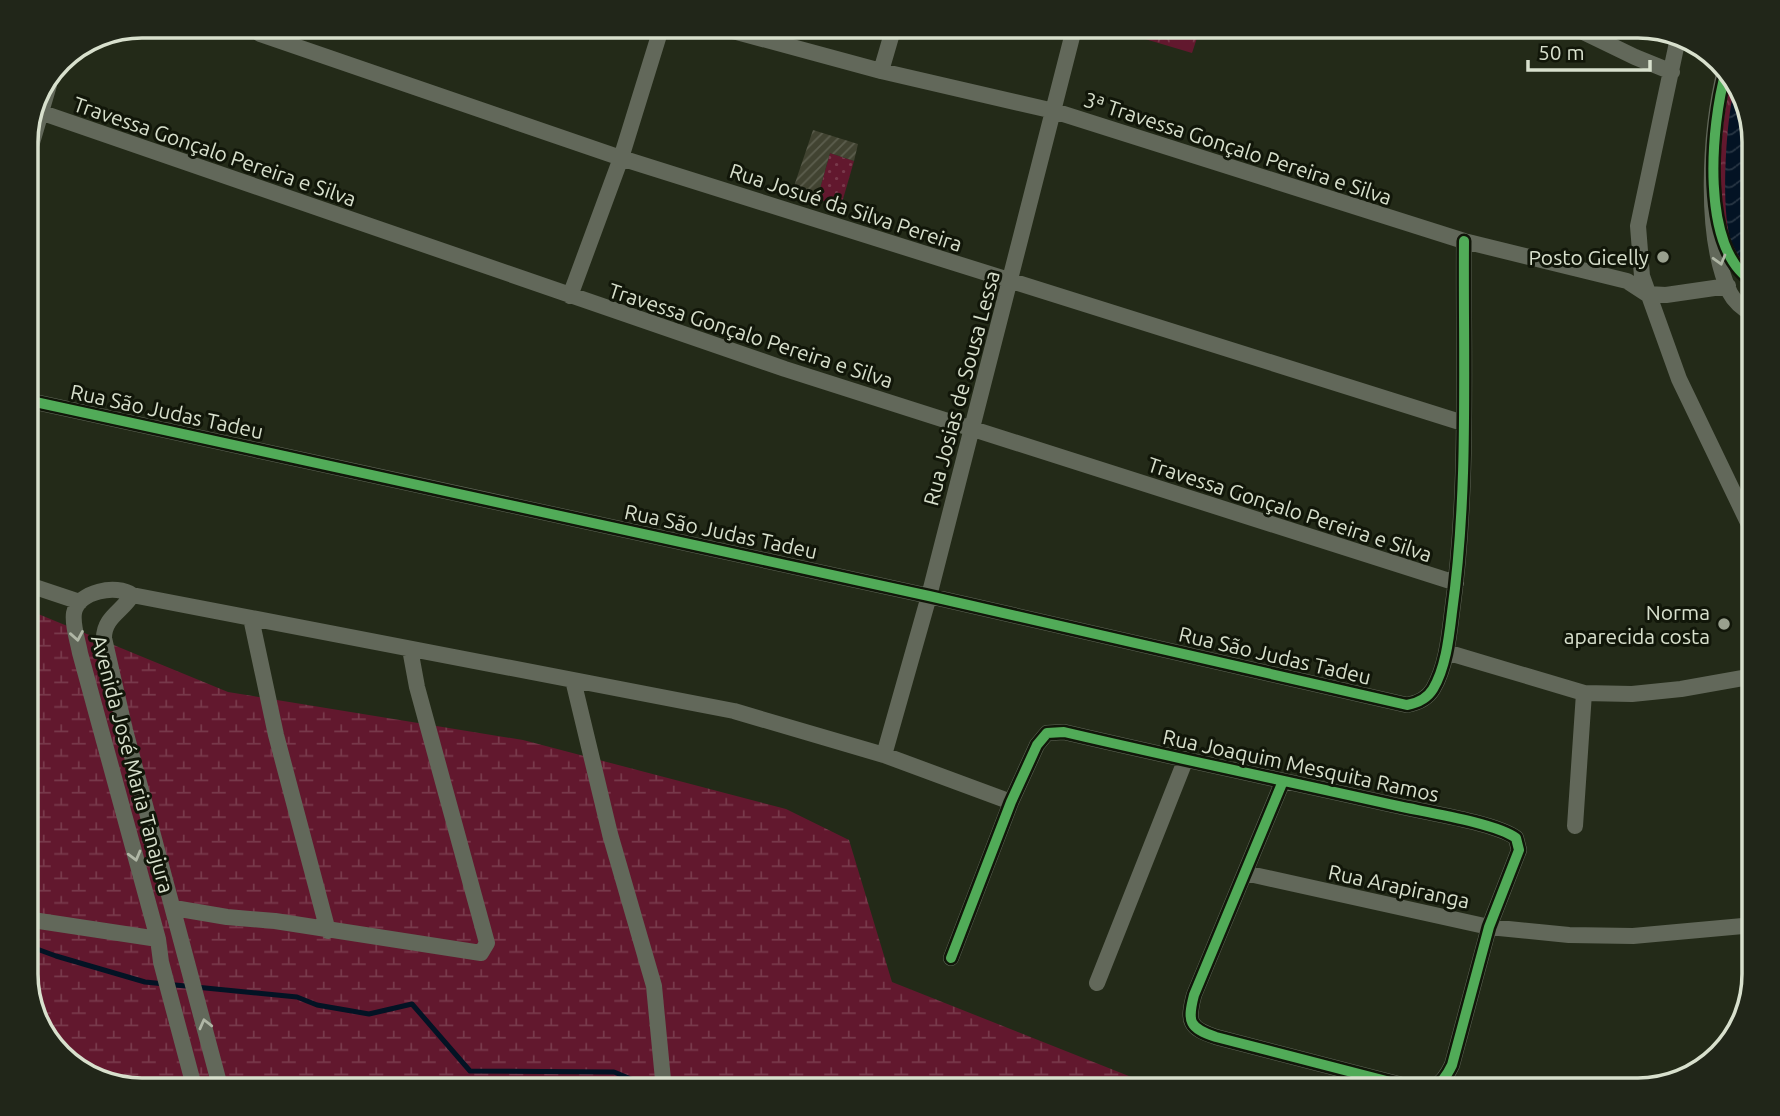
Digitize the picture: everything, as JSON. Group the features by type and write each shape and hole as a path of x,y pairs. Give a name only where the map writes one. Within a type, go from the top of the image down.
{"street":[{"name":"Rua Josué da Silva Pereira","path":"272,38 621,158 1463,423"},
{"path":"570,296 621,158 658,38"},
{"name":"3ª Travessa Gonçalo Pereira e Silva","path":"758,38 881,72 1054,111 1464,241 1627,281 1647,294 1666,295 1728,286"},
{"path":"881,72 891,38"},
{"name":"Rua Josias de Sousa Lessa","path":"884,755 929,596 1072,38"},
{"path":"1596,38 1672,72"},
{"path":"1677,46 1638,226 1642,276 1684,390 1742,510"},
{"path":"1723,84 1713,152 1716,247 1731,295 1742,306"},
{"name":"Travessa Gonçalo Pereira e Silva","path":"43,113 785,369 1456,583"},
{"path":"1464,241 1463,423 1456,583 1446,652 1584,693 1632,694 1742,678"},
{"name":"Rua São Judas Tadeu","path":"39,403 929,596 1407,705 1418,703 1433,690 1446,652"},
{"path":"39,588 80,602 90,595 111,589 127,591 132,595 734,711 884,755 1011,802 951,958"},
{"name":"Avenida José Maria Tanajura","path":"132,595 108,621 104,638 125,730 219,1078"},
{"name":"Avenida José Maria Tanajura","path":"80,602 74,614 80,653 158,939 161,962 192,1078"},
{"path":"251,618 276,735 328,931"},
{"path":"174,908 481,953 486,943 417,687 410,649"},
{"path":"573,680 610,834 654,986 663,1078"},
{"path":"1575,827 1584,693"},
{"path":"103,737 125,730"},
{"name":"Rua Joaquim Mesquita Ramos","path":"1011,802 1042,738 1047,733 1063,732 1499,830 1516,838 1519,850 1489,927"},
{"path":"1097,983 1185,761"},
{"path":"1283,780 1194,995 1189,1016 1194,1027 1200,1032 1375,1078"},
{"name":"Rua Arapiranga","path":"1245,873 1489,927 1606,937 1742,926"},
{"path":"39,921 158,939"},
{"path":"1446,1078 1460,1041 1489,927"}],"green space":[{"path":"1145,38 1197,38 1192,53"},
{"path":"1726,89 1740,122 1742,142 1742,268 1736,262 1725,239 1719,213 1719,154"},
{"path":"830,153 854,161 841,206 817,199"},
{"path":"39,614 228,692 523,740 786,809 849,840 892,982 1134,1078 142,1078 96,1067 60,1037 52,1026 40,994"}],"water":[{"path":"1732,98 1740,122 1742,142 1742,260 1731,241 1726,208"}],"building":[{"path":"813,130 858,144 854,161 830,153 817,199 792,192"}],"waterway":[{"path":"39,950 145,982 297,997 317,1005 369,1014 412,1004 470,1071 614,1072 629,1078"}],"cycle path":[{"path":"1723,84 1716,122 1714,153 1717,216 1724,243 1736,266 1742,271"},
{"path":"39,403 929,596 1407,705 1422,700 1433,689 1444,662 1451,622 1463,473 1464,241"},
{"path":"951,958 1011,802 1037,745 1047,733 1064,732 1477,823 1516,838 1519,850 1489,927 1452,1065 1444,1078"},
{"path":"1283,781 1194,995 1192,1023 1216,1037 1375,1078"}],"place":[{"name":"Posto Gicelly","path":"1663,257"},
{"name":"Norma aparecida costa","path":"1724,624"}]}
